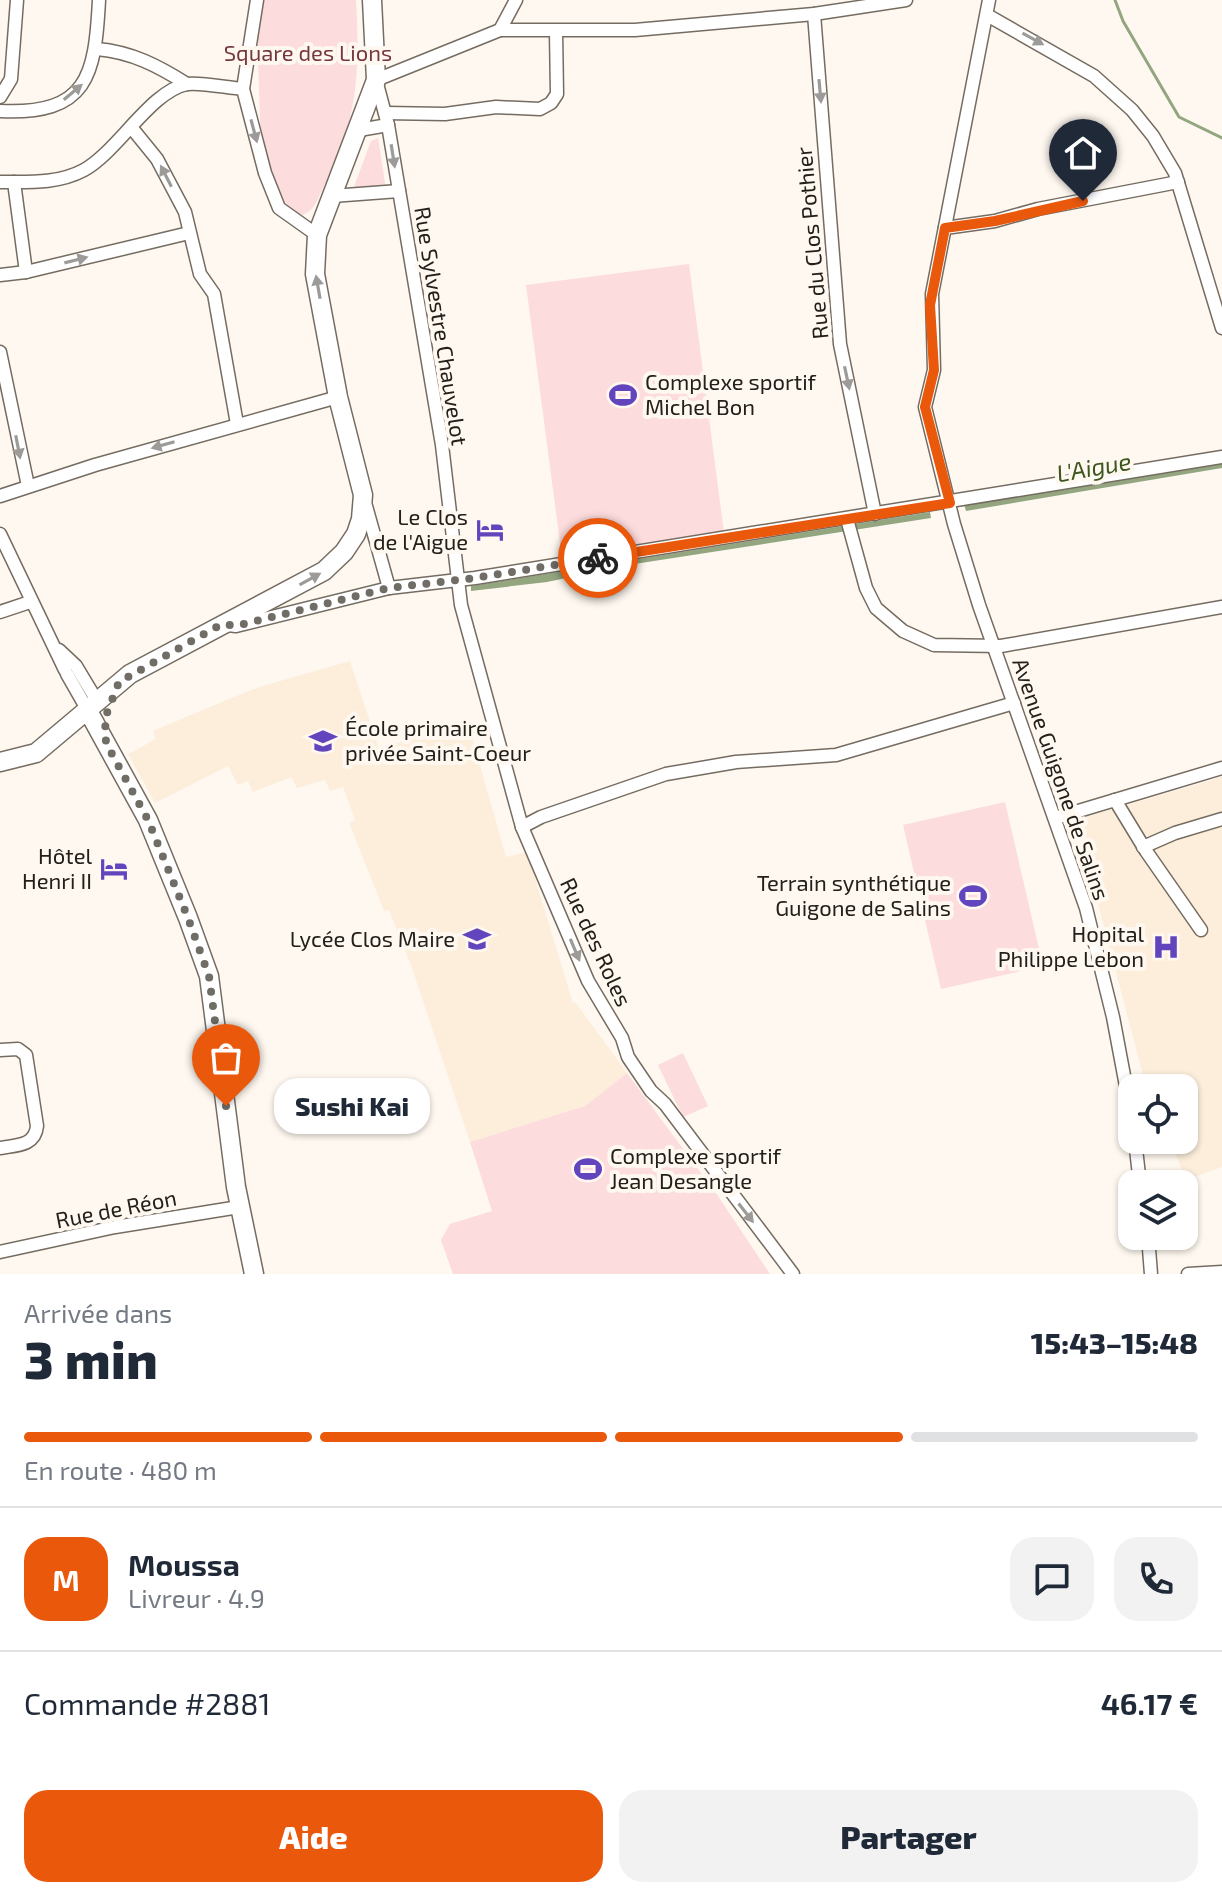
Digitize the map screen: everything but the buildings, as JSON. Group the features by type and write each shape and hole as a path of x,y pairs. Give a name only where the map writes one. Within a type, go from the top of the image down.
{"main road":[{"path":"36,753 96,709 119,682 324,571 344,552 356,534 363,495 338,397 315,274 317,235 376,80 372,0"},
{"path":"96,709 106,743 148,820 209,976 239,1207 254,1274"},
{"path":"0,762 36,753 66,738 83,734 106,743"}],"street":[{"path":"0,97 11,79 17,0"},
{"path":"0,111 29,112 69,98 81,86 97,49 99,0"},
{"path":"257,0 243,89 265,173 279,208 317,235"},
{"path":"500,30 516,0"},
{"path":"376,80 500,30 635,30 814,14 906,0"},
{"name":"Avenue Guigone de Salins","path":"989,0 930,305 934,370 925,407 979,605 1086,908 1124,1074"},
{"name":"Rue du Clos Pothier","path":"814,14 840,344 875,514"},
{"path":"987,15 1078,65 1109,88 1165,153 1178,182 1222,328"},
{"path":"359,130 386,119 496,107 540,109 551,103 557,94 556,32"},
{"path":"97,49 115,51 153,63 187,84 243,89"},
{"name":"Rue Sylvestre Chauvelot","path":"376,80 386,119 442,445 458,580"},
{"path":"0,182 55,181 84,169 112,148 167,94 187,84"},
{"path":"131,127 157,159 185,212 200,274 214,294 237,424"},
{"path":"14,182 26,272"},
{"path":"945,228 995,221 1038,209 1178,182"},
{"path":"332,196 399,191"},
{"path":"0,275 26,272 189,233"},
{"path":"0,352 28,486"},
{"path":"0,496 237,424 338,397"},
{"path":"222,624 236,626 389,588 849,525 875,514 951,509 1222,457"},
{"path":"363,495 389,588"},
{"path":"849,525 866,588 876,608 886,619 917,639 934,645 994,647 1222,607"},
{"path":"0,534 66,672 96,709"},
{"path":"356,534 375,539"},
{"name":"Rue des Roles","path":"458,580 461,605 522,827 588,981 622,1038 628,1057 793,1274"},
{"path":"0,612 30,602"},
{"path":"51,643 76,666 96,709"},
{"path":"522,827 555,812 666,774 736,762 836,755 1014,703"},
{"path":"1055,818 1222,768"},
{"path":"1115,800 1143,847 1201,930"},
{"path":"1143,847 1175,833 1222,819"},
{"path":"0,1050 18,1049 26,1055 37,1126 35,1137 29,1142 0,1148"},
{"name":"Rue de Réon","path":"0,1252 115,1227 239,1207"},
{"path":"1149,1250 1151,1274"},
{"path":"1188,1274 1222,1272"}],"shaded area":[{"path":"1222,462 1222,468 966,511 964,504"},
{"path":"930,512 931,518 628,565 547,582 471,591 471,586"},
{"name":"Lycée Clos Maire","path":"350,661 379,749 467,719 506,857 527,852 573,1003 627,1073 585,1106 470,1142 412,968 389,910 384,911 349,823 355,820 343,787 330,791 325,780 297,788 291,777 253,792 248,781 238,785 228,766 155,803 128,754 156,739 153,731 224,701 259,687"},
{"name":"Hopital Philippe Lebon","path":"1222,777 1222,1167 1198,1176 1198,1170 1182,1170 1176,1154 1198,1154 1198,1074 1143,1074 1076,820"}],"green space":[{"name":"Square des Lions","path":"261,0 356,0 357,74 350,117 344,139 318,199 303,215 294,212 281,198 261,151 257,28"},
{"path":"378,138 386,189 352,192 371,141"},
{"name":"Complexe sportif Michel Bon","path":"689,264 724,533 562,558 526,285"},
{"name":"Terrain synthétique Guigone de Salins","path":"1005,802 1043,966 941,989 903,825"},
{"path":"683,1053 708,1106 683,1117 658,1065"},
{"name":"Complexe sportif Jean Desangle","path":"627,1073 718,1196 770,1274 453,1274 441,1240 450,1224 492,1211 470,1142 585,1106"}],"waterway":[{"path":"1115,0 1123,21 1179,117 1222,138"}],"way so far":[{"path":"226,1106 209,976 148,820 106,743 107,708 119,682 222,624 236,626 389,588 598,558"}],"place":[{"name":"Complexe sportif Michel Bon","path":"623,395"},
{"name":"Le Clos de l'Aigue","path":"490,530"},
{"name":"École primaire privée Saint-Coeur","path":"323,741"},
{"name":"Hôtel Henri II","path":"114,869"},
{"name":"Terrain synthétique Guigone de Salins","path":"973,896"},
{"name":"Lycée Clos Maire","path":"477,939"},
{"name":"Hopital Philippe Lebon","path":"1166,947"},
{"name":"Sushi Kai","path":"226,1106"},
{"name":"Complexe sportif Jean Desangle","path":"588,1169"}],"route":[{"path":"598,558 950,503 925,407 934,370 930,305 945,228 995,221 1083,201"}],"water label":[{"name":"L'Aigue","path":"1094,468"}]}
